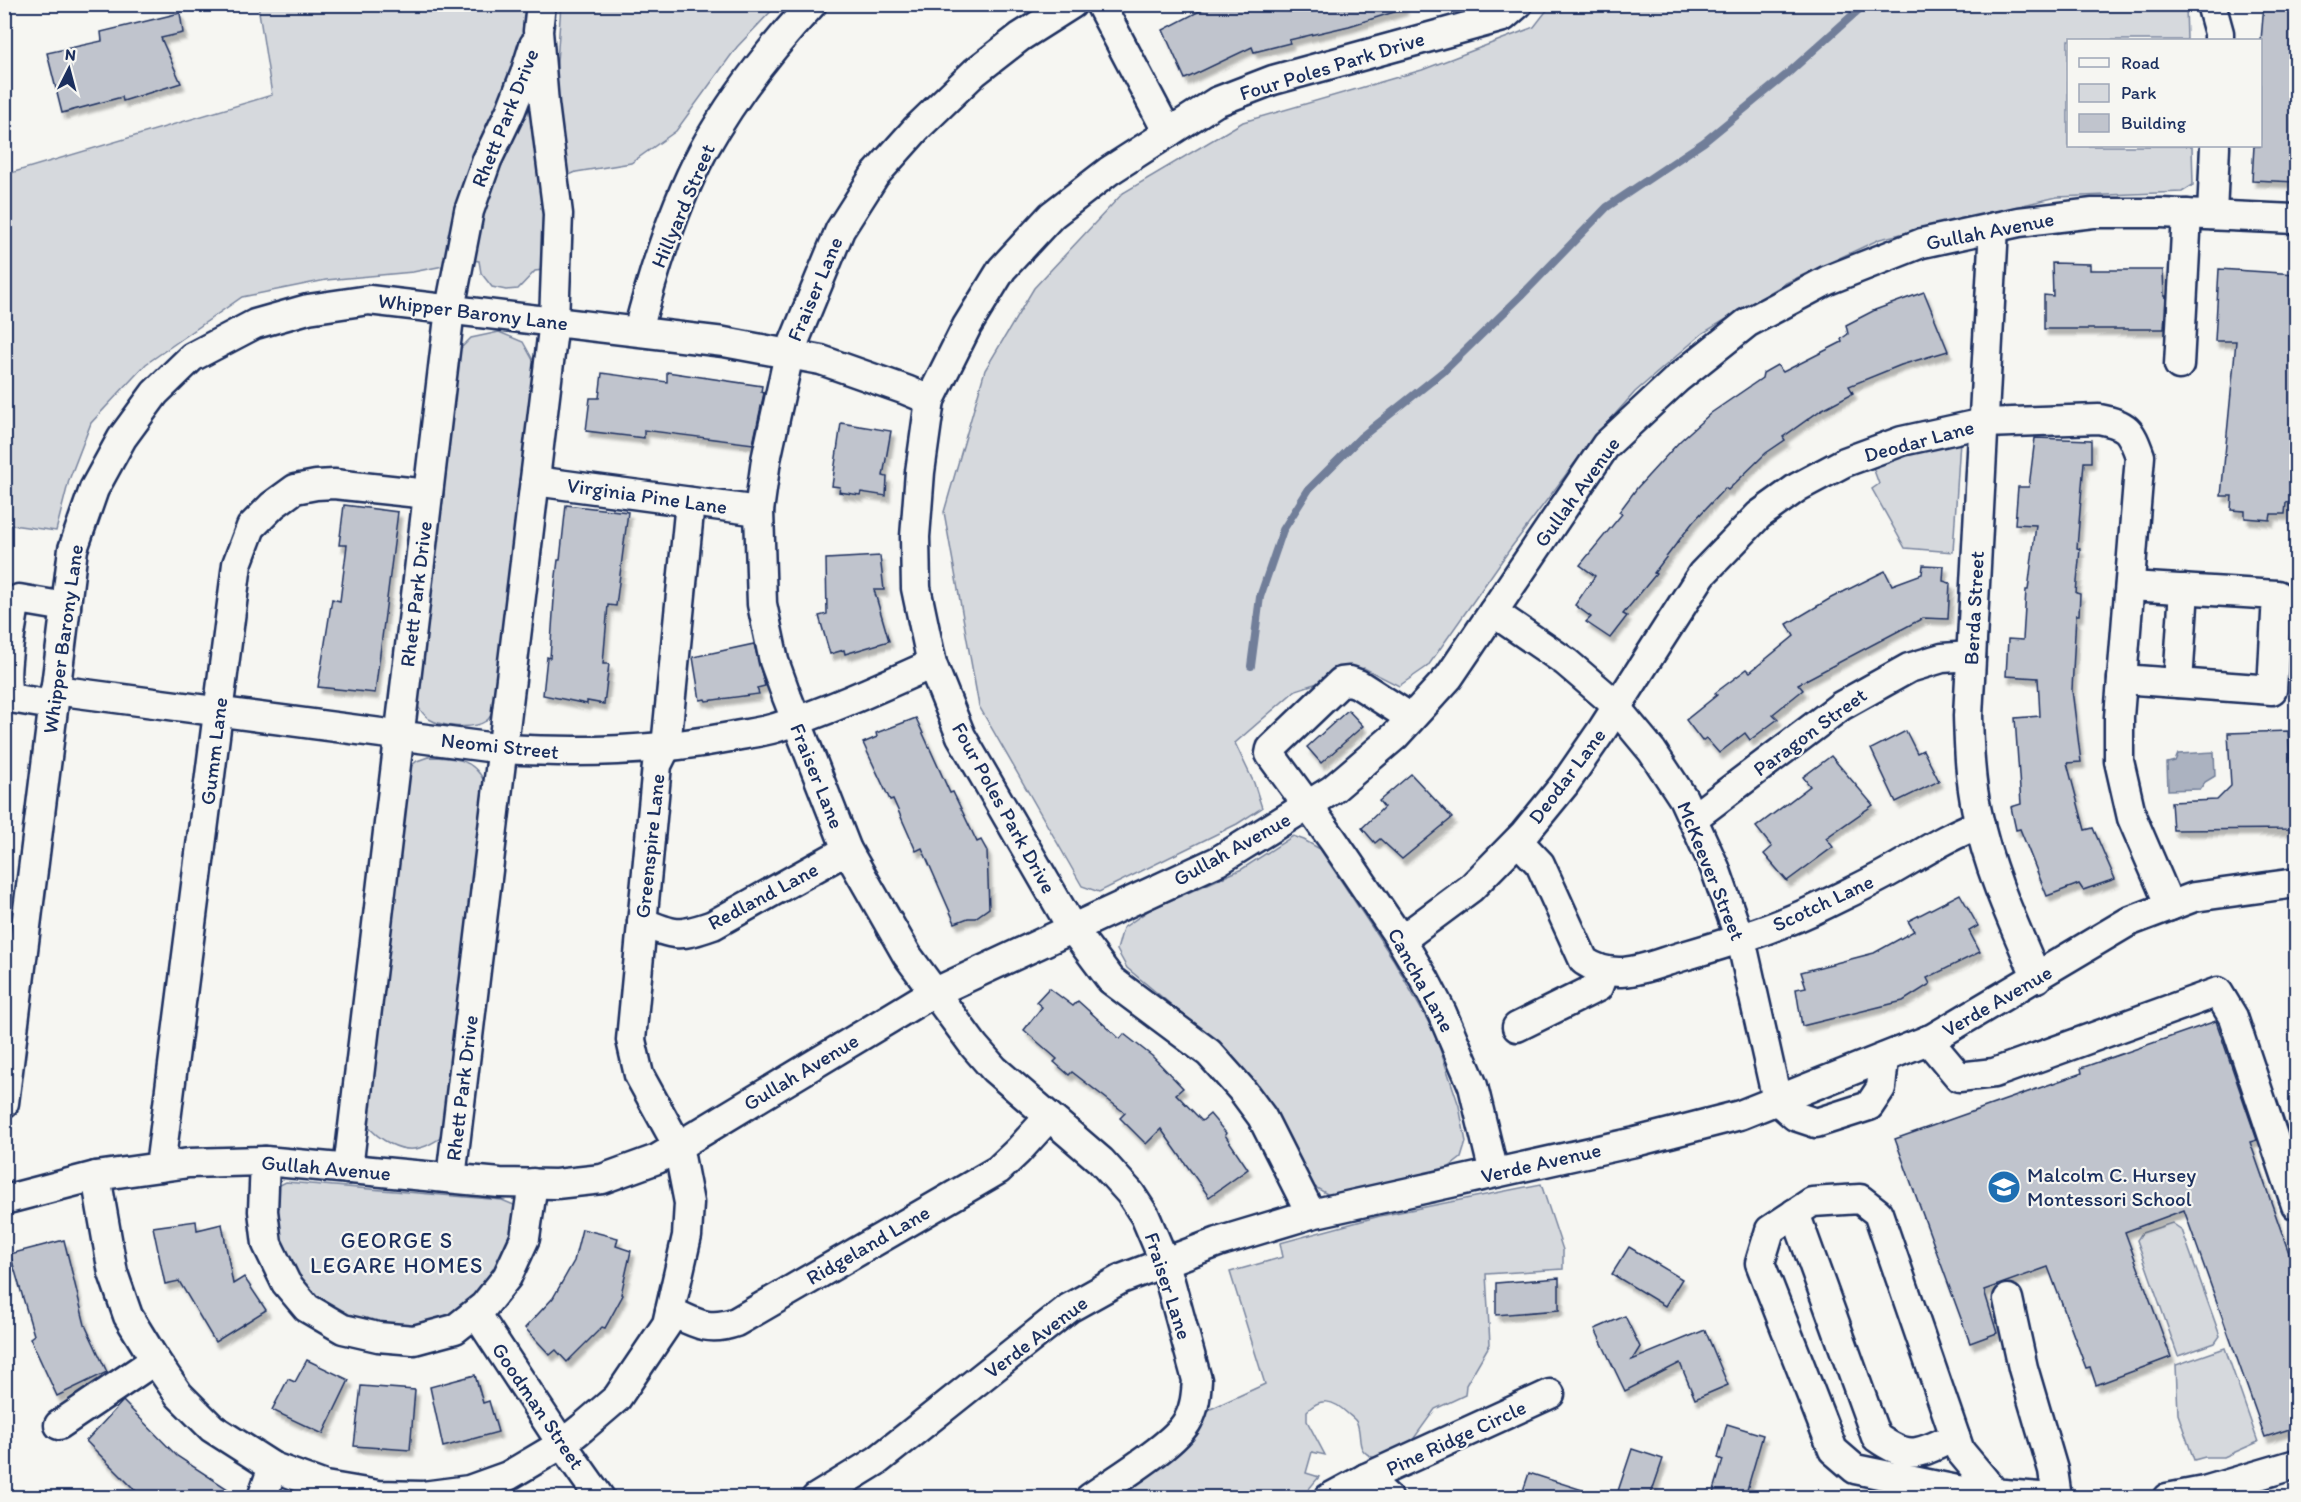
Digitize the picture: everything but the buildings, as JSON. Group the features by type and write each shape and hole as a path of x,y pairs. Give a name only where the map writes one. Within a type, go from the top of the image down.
{"street":[{"name":"Hillyard Street","path":"638,332 650,287 679,206 703,152 744,84 812,4"},
{"name":"Fraiser Lane","path":"1072,4 1020,37 975,72 917,128 875,175 840,230 789,354 766,460 759,511 762,604 774,661 795,721 847,850 908,955 934,993 994,1069 1101,1161 1130,1193 1145,1216 1165,1263 1197,1380 1196,1399 1189,1420 1179,1435 1090,1497"},
{"path":"1100,4 1168,133"},
{"path":"2211,4 2219,39"},
{"name":"Four Poles Park Drive","path":"1311,1214 1266,1124 1242,1090 1209,1053 1111,980 1072,928 961,736 932,664 916,588 915,537 920,472 930,400 967,326 1002,268 1052,215 1109,171 1216,102 1273,80 1503,17 1517,6"},
{"name":"Rhett Park Drive","path":"348,1169 450,309 469,211 487,160 525,74 539,18"},
{"name":"Rhett Park Drive","path":"451,1178 554,321 558,214 548,149 539,18"},
{"path":"2179,365 2200,215 2215,147"},
{"name":"Gullah Avenue","path":"4,1200 96,1176 189,1162 265,1161 451,1178 556,1184 602,1179 657,1159 934,993 1218,861 1341,782 1395,736 1449,677 1606,445 1670,386 1747,323 1828,280 1922,243 2019,222 2092,213 2296,219"},
{"name":"Berda Street","path":"1994,228 1968,716 1969,763 1980,824 2011,916 2037,978"},
{"name":"Whipper Barony Lane","path":"4,1103 10,1006 73,549 94,489 122,438 155,393 192,357 255,324 308,309 369,300 724,342 821,360 930,400"},
{"name":"Deodar Lane","path":"1401,940 1471,888 1518,841 1564,785 1617,709 1702,574 1759,515 1798,487 1845,462 1902,441 1984,423 2099,419 2117,423 2131,433 2140,456 2122,680 2119,761 2132,818 2170,906"},
{"name":"Virginia Pine Lane","path":"535,481 759,511"},
{"name":"Gumm Lane","path":"160,1167 237,564 251,527 273,505 296,489 316,485 334,484 428,494"},
{"name":"Greenspire Lane","path":"96,1176 113,1273 128,1316 154,1360 179,1395 212,1428 273,1467 325,1486 378,1495 468,1494 507,1476 562,1444 617,1398 667,1324 687,1236 689,1203 678,1146 639,1075 631,1040 657,765 666,747 690,502"},
{"path":"2122,680 2272,690 2277,595 2130,586"},
{"path":"2178,683 2184,590"},
{"name":"Neomi Street","path":"66,607 20,599 15,603 5,671 6,691 10,698 54,697 219,711 502,748 615,752 694,744 774,729 855,699 932,664"},
{"name":"McKeever Street","path":"1493,612 1566,662 1608,698 1652,752 1683,798 1715,868 1740,939 1777,1100"},
{"name":"Paragon Street","path":"1692,819 1851,700 1909,668 1942,658 1971,656"},
{"name":"Cancha Lane","path":"1411,718 1358,684 1350,681 1341,682 1271,749 1272,758 1308,805 1401,940 1442,1013 1473,1086 1494,1173"},
{"name":"Scotch Lane","path":"1604,971 1612,973 1632,970 1740,939 1823,906 1891,871 1948,836 1980,824"},
{"path":"1517,1028 1598,987 1604,971 1584,961 1540,864 1518,841"},
{"name":"Redland Lane","path":"642,922 670,934 690,933 713,925 847,850"},
{"name":"Verde Avenue","path":"816,1497 878,1460 1069,1308 1121,1279 1218,1242 1311,1214 1740,1115 1928,1040 2037,978 2128,922 2194,897 2296,883"},
{"path":"1928,1040 1959,1077 1994,1072 2218,992 2233,1017 2296,1205"},
{"path":"1777,1100 1795,1116 1816,1123 1869,1106 1881,1088 1884,1058"},
{"name":"Ridgeland Lane","path":"670,1311 702,1326 721,1327 736,1322 998,1170 1049,1117"},
{"path":"265,1161 263,1211 267,1244 286,1284 307,1308 343,1329 378,1337 414,1340 455,1329 484,1306 507,1277 525,1238 533,1183"},
{"path":"1995,1493 1960,1451 1878,1213 1860,1199 1812,1202 1770,1230 1760,1263 1833,1450 1855,1469 1957,1490 1995,1493 2054,1497 2053,1470 2023,1368 2008,1299"},
{"path":"1795,1213 1876,1437 1893,1449 1917,1454 1955,1437"},
{"name":"Goodman Street","path":"476,1313 562,1444 600,1497"},
{"path":"58,1425 154,1360"},
{"name":"Pine Ridge Circle","path":"1329,1497 1550,1394"},
{"path":"1878,1474 1888,1445"},
{"path":"2167,1497 2204,1491 2296,1464"},
{"path":"262,1497 273,1467"},
{"path":"1366,1478 1388,1497"}],"green space":[{"path":"258,5 525,5 522,47 448,265 413,272 326,280 242,297 146,364 91,423 69,480 56,531 5,524 4,175 272,95"},
{"path":"561,5 777,5 737,47 676,131 631,163 576,172 567,176 555,90"},
{"path":"1551,5 2186,5 2187,39 2067,39 2067,147 2192,147 2193,185 2182,192 2057,197 1880,239 1786,283 1703,333 1635,392 1592,440 1510,549 1428,666 1399,686 1364,668 1296,690 1235,743 1254,783 1262,808 1237,824 1099,892 1082,886 979,706 944,512 985,370 1034,288 1123,193 1243,122 1422,70 1534,27"},
{"path":"534,101 544,164 543,270 535,271 518,289 506,290 492,287 481,273 479,261 472,260 476,234 500,158 527,102"},
{"path":"499,332 523,342 534,362 496,705 489,718 480,724 449,726 429,719 414,700 457,352 471,338"},
{"path":"1960,440 1953,552 1905,548 1872,489 1879,484 1871,462"},
{"path":"428,757 454,759 469,764 475,768 485,783 444,1136 426,1146 406,1149 383,1140 365,1123 405,771 417,761"},
{"path":"1293,836 1320,849 1393,959 1435,1034 1459,1106 1466,1142 1461,1158 1448,1168 1341,1195 1327,1194 1315,1187 1263,1095 1217,1043 1127,968 1117,950 1123,928 1151,909 1242,869"},
{"path":"286,1182 502,1200 514,1205 518,1217 513,1251 471,1306 414,1327 355,1320 332,1310 297,1282 272,1219 278,1186"},
{"path":"1541,1184 1563,1250 1563,1269 1486,1274 1490,1344 1466,1385 1465,1395 1435,1409 1412,1441 1404,1447 1375,1458 1368,1455 1360,1444 1359,1429 1355,1420 1337,1405 1322,1402 1307,1411 1307,1421 1325,1455 1312,1452 1306,1473 1319,1477 1302,1497 1102,1498 1204,1412 1265,1384 1230,1272 1283,1257 1280,1243 1380,1216"},
{"path":"2172,1223 2182,1230 2220,1336 2215,1343 2178,1356 2137,1240 2142,1233"},
{"path":"2225,1348 2258,1442 2224,1457 2205,1457 2194,1460 2178,1414 2176,1365"}],"shaded area":[{"path":"2214,752 2215,776 2205,782 2200,789 2168,790 2167,763 2175,761 2178,754"}],"waterway":[{"path":"1251,666 1260,597 1283,530 1309,489 1360,438 1444,371 1607,207 1704,142 1786,75 1865,4"}],"place":[{"name":"Malcolm C. Hursey Montessori School","path":"2004,1187"}],"district":[{"name":"GEORGE S LEGARE HOMES","path":"397,1252"}]}
